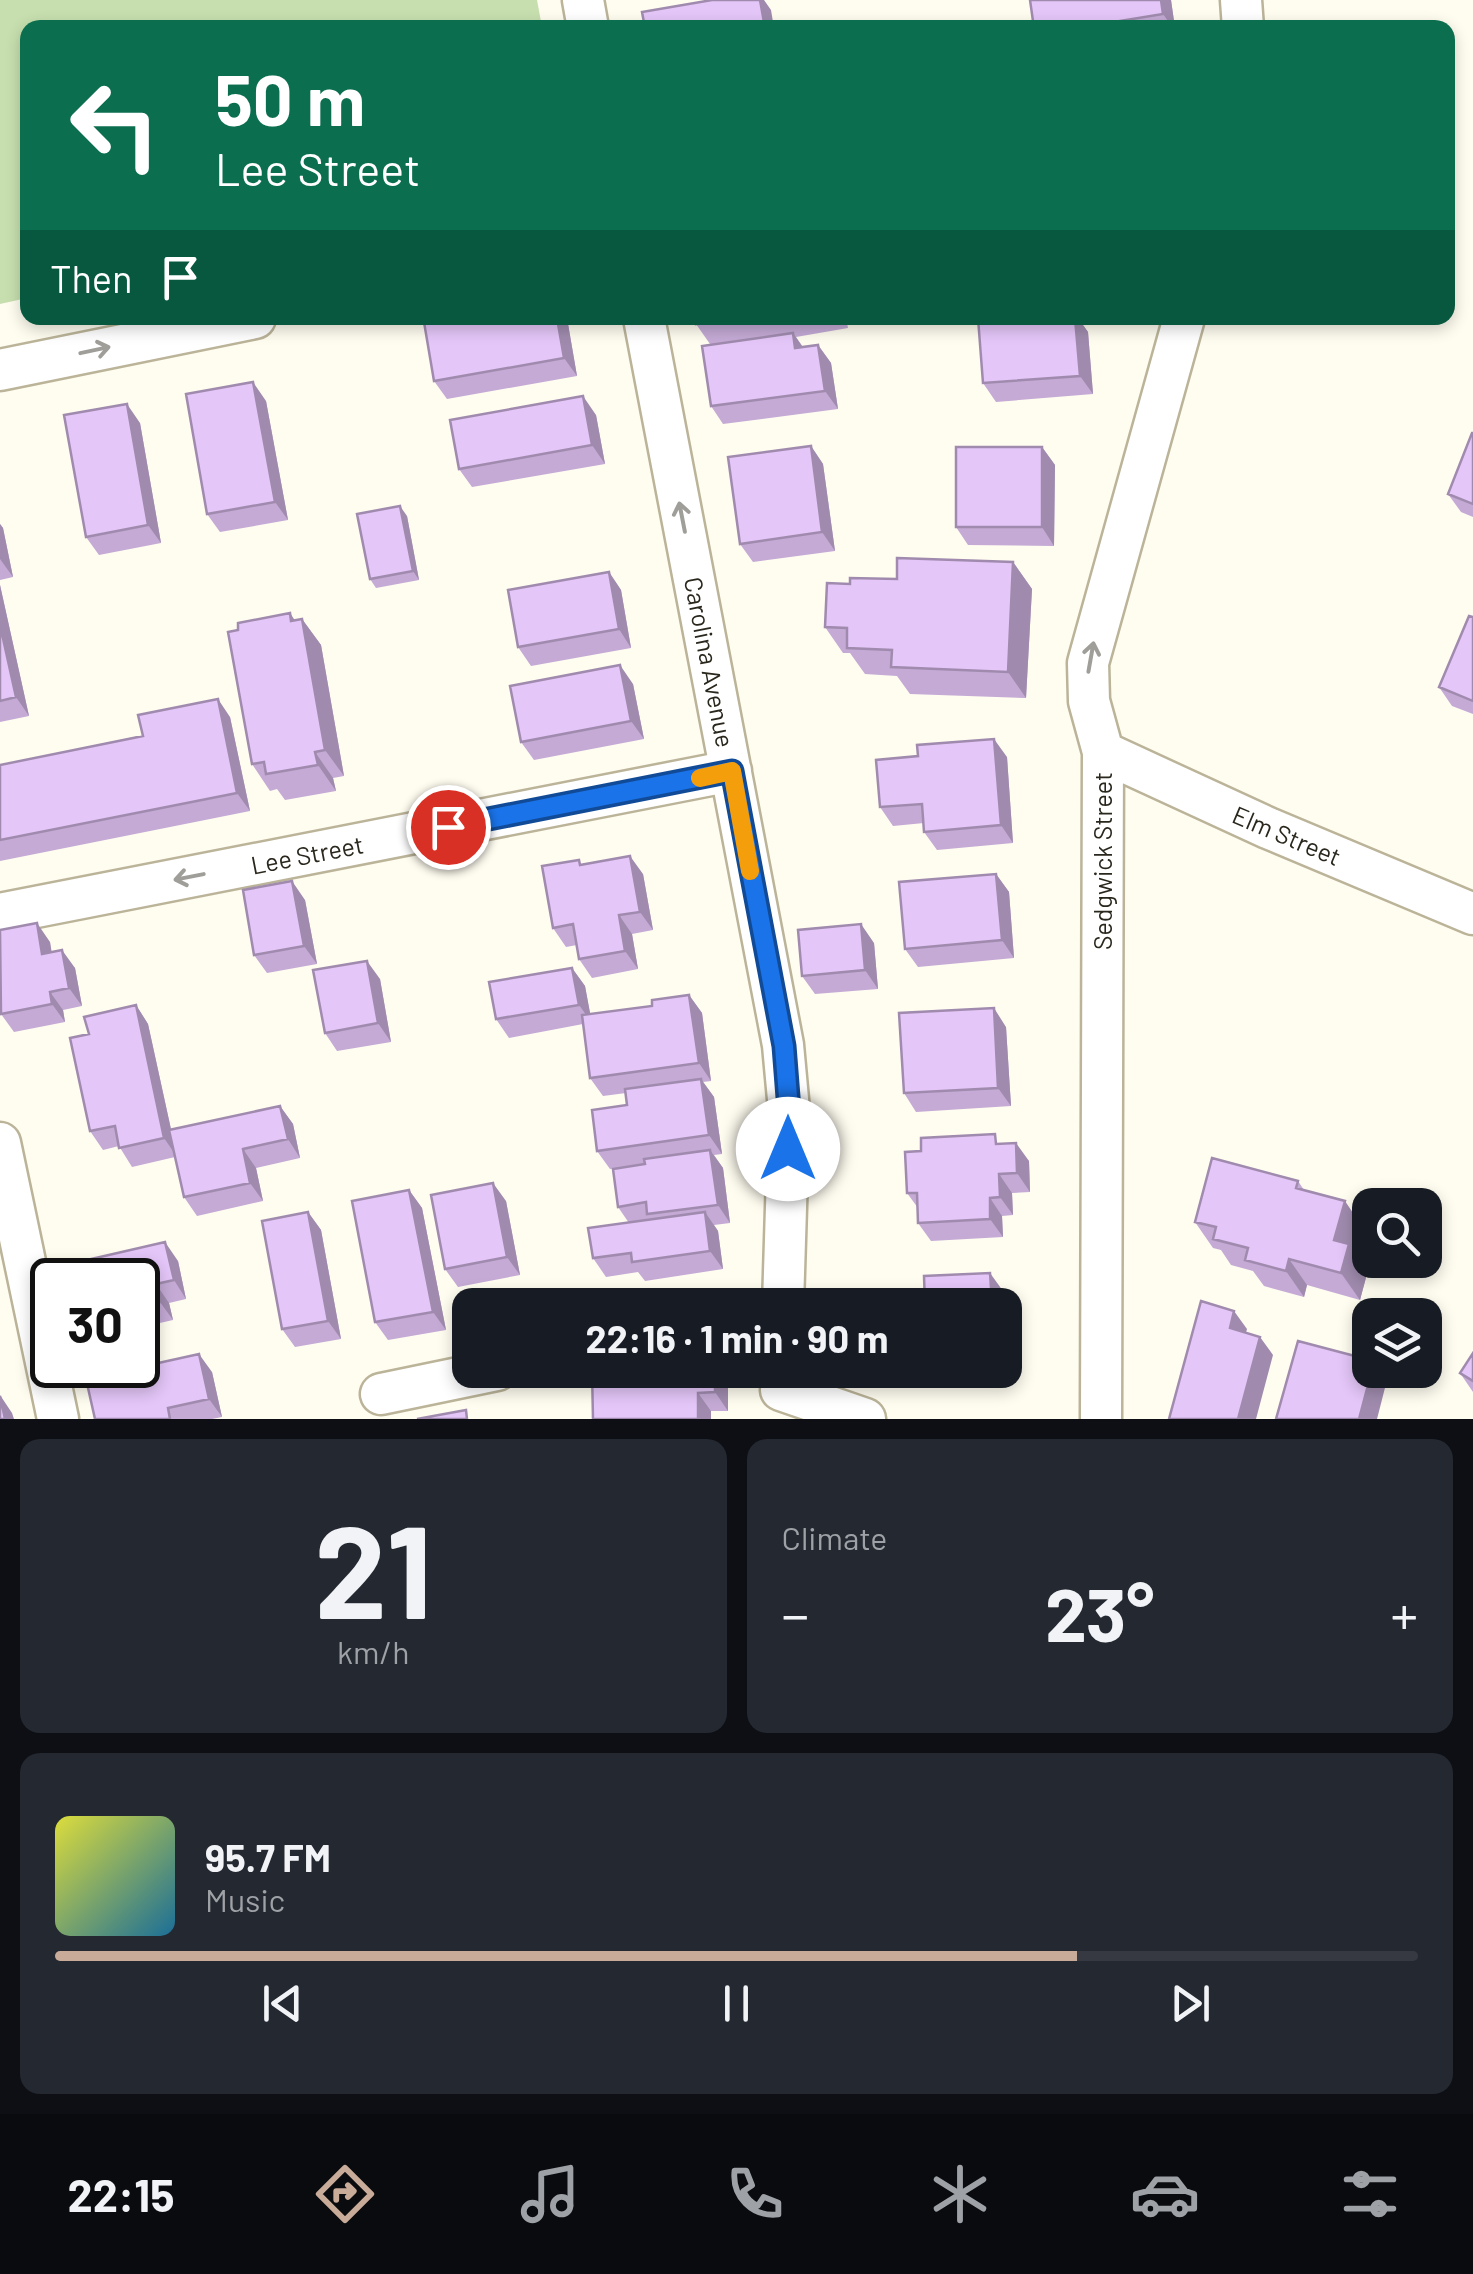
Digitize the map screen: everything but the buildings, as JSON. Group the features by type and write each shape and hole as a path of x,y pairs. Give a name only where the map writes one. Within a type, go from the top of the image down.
{"street":[{"path":"0,370 221,325"},
{"name":"Carolina Avenue","path":"645,325 784,1046 789,1110 784,1288"},
{"name":"Sedgwick Street","path":"1101,1419 1103,752 1090,701 1088,663 1182,325"},
{"name":"Elm Street","path":"1103,752 1268,828 1473,914"},
{"name":"Lee Street","path":"0,914 732,771"},
{"path":"0,1143 58,1419"},
{"path":"381,1394 452,1379"},
{"path":"781,1393 865,1419"}],"green space":[{"path":"0,0 537,0 541,20 20,20 20,300 0,304"}],"slow traffic":[{"path":"700,778 732,771 750,871"}],"route":[{"path":"448,827 732,771 784,1046 788,1149"}]}
